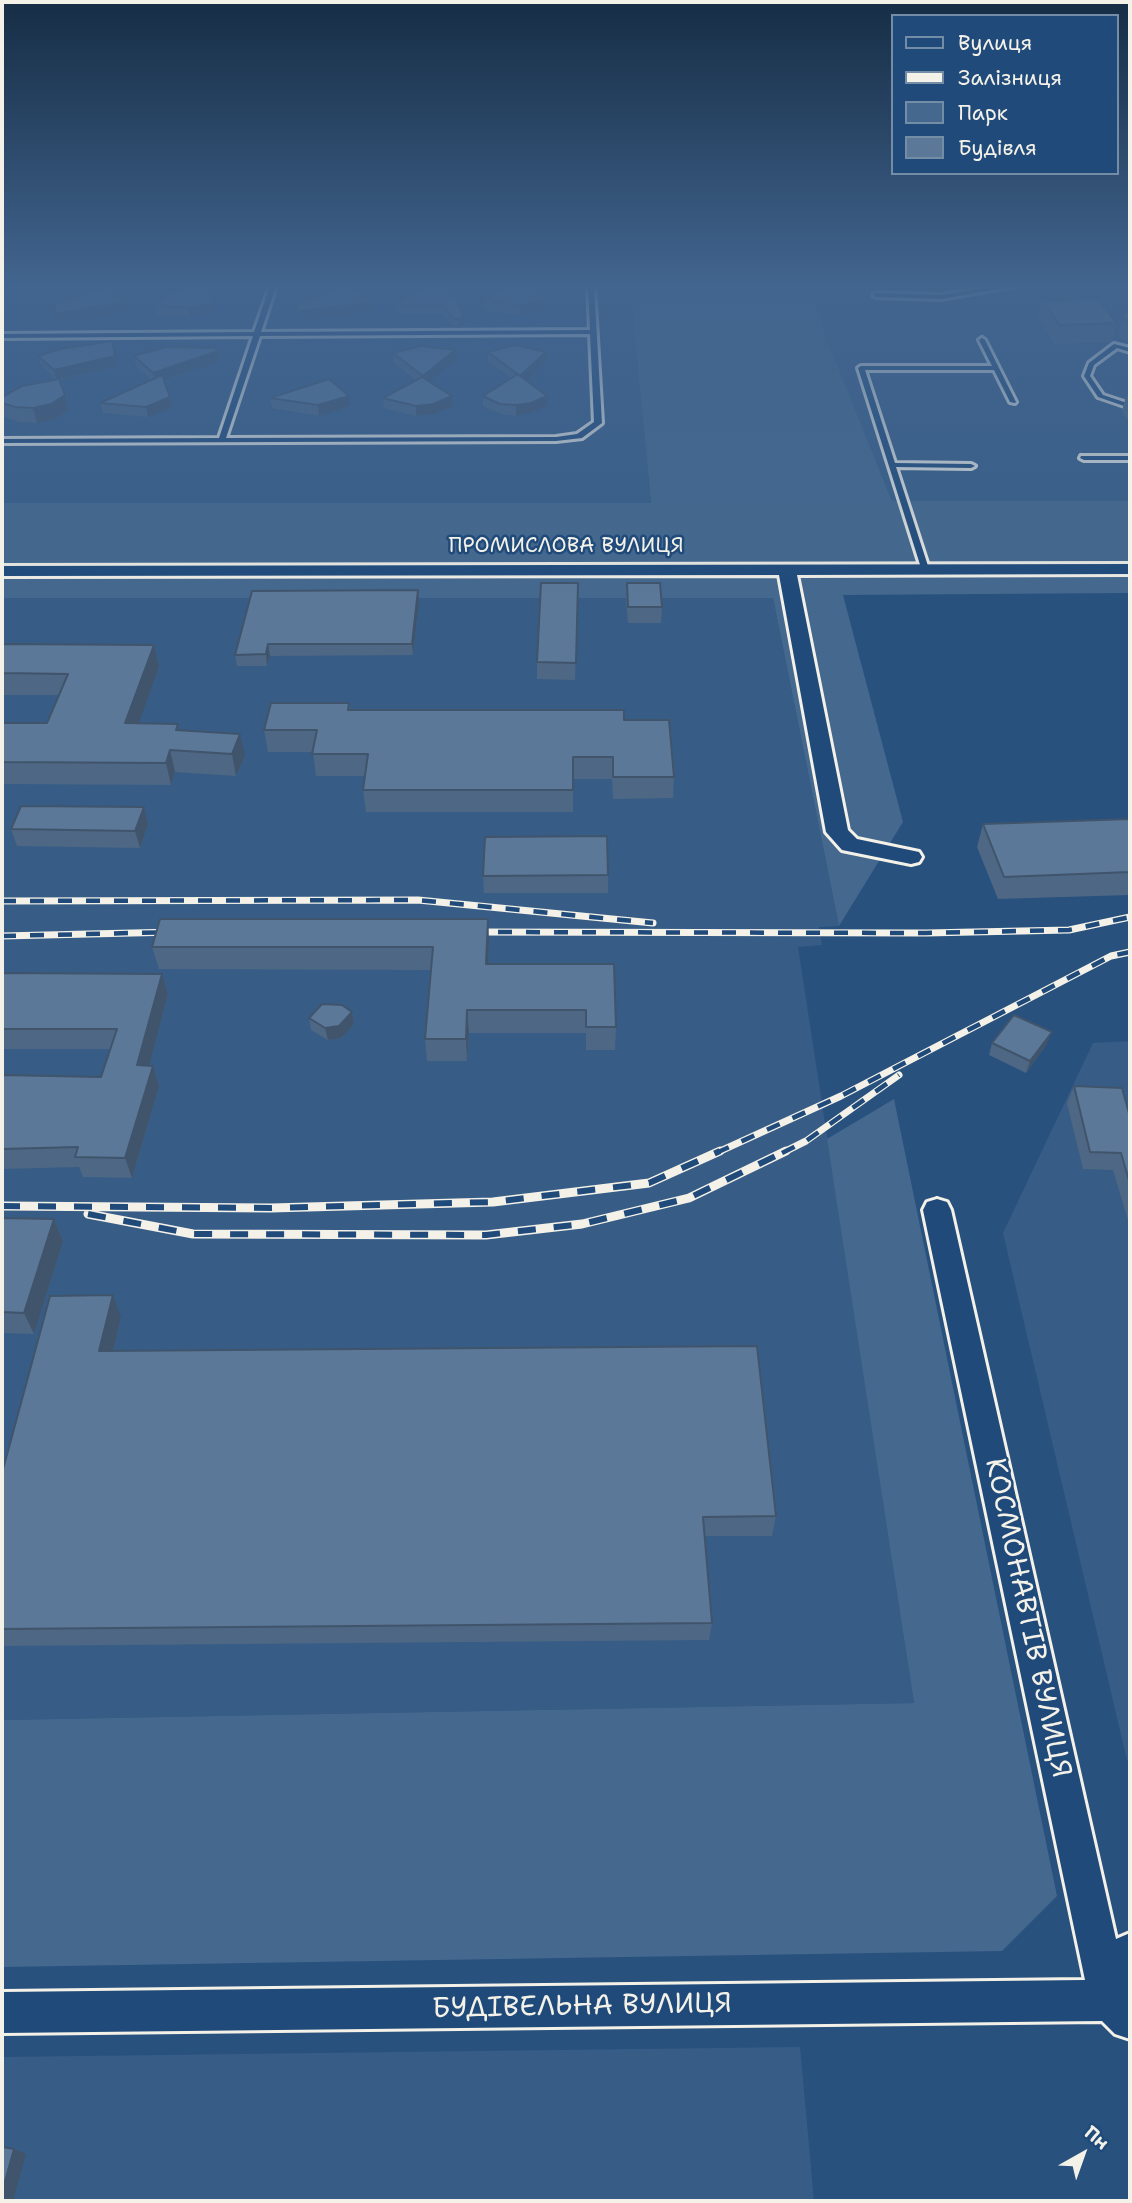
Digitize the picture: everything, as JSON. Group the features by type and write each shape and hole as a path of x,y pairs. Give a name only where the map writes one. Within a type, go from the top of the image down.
{"street":[{"name":"ПРОМИСЛОВА ВУЛИЦЯ","path":"2,571 1130,569"},
{"path":"787,570 837,832 850,845 911,857"},
{"name":"КОСМОНАВТІВ ВУЛИЦЯ","path":"937,1210 1120,2010"},
{"path":"1120,2010 1130,1953"},
{"name":"БУДІВЕЛЬНА ВУЛИЦЯ","path":"2,2013 1120,2010"}],"lane":[{"path":"222,440 239,389"},
{"path":"2,441 556,439 579,436 598,424 596,389"},
{"path":"868,389 925,569"},
{"path":"1006,389 1013,402"},
{"path":"1095,389 1100,396 1130,406"},
{"path":"1084,458 1130,458"},
{"path":"892,465 971,466"}],"shaded area":[{"path":"2,389 640,389 651,503 2,503"},
{"path":"847,389 1130,389 1130,501 892,501"},
{"path":"2,598 773,598 839,926 819,927 822,945 798,947 914,1703 2,1720"},
{"path":"1130,1041 1130,1760 1127,1760 1003,1233 1093,1043"},
{"path":"800,2047 814,2201 2,2201 2,2057"}],"green space":[{"path":"640,389 847,389 892,501 1130,501 1130,593 843,595 903,822 839,926 773,598 2,598 2,503 651,503"},
{"path":"894,1099 1057,1896 1002,1951 2,1967 2,1720 914,1703 827,1139"}],"building":[{"path":"17,389 63,389 65,395 51,404 33,408 2,403 2,397"},
{"path":"131,389 167,389 170,397 146,407 100,403"},
{"path":"299,389 341,389 349,396 318,405 270,398"},
{"path":"400,389 441,389 452,396 433,404 416,406 383,398"},
{"path":"494,389 538,389 547,396 531,403 516,405 500,404 483,396"},
{"path":"541,583 578,583 576,663 537,662"},
{"path":"627,583 660,583 662,607 628,607"},
{"path":"418,590 412,644 268,644 266,654 235,655 252,591"},
{"path":"2,644 154,645 125,723 178,724 176,730 240,734 232,754 170,750 166,763 2,762 2,723 47,723 68,674 2,673"},
{"path":"271,703 349,703 348,710 624,710 624,720 669,720 674,777 613,777 613,757 573,757 573,790 363,790 368,754 312,754 317,730 264,730"},
{"path":"21,806 144,807 135,831 11,829"},
{"path":"1130,819 1130,872 1004,877 983,824"},
{"path":"607,836 608,875 483,876 485,837"},
{"path":"160,919 488,919 486,964 614,964 616,1027 586,1027 586,1010 467,1010 466,1039 425,1039 433,947 152,947"},
{"path":"2,973 162,974 137,1065 153,1066 125,1158 75,1157 78,1147 2,1149 2,1075 101,1077 117,1029 2,1029"},
{"path":"322,1004 342,1005 352,1012 339,1026 325,1028 309,1018"},
{"path":"1014,1015 1052,1032 1030,1061 992,1043"},
{"path":"1074,1086 1122,1088 1130,1117 1130,1184 1121,1153 1090,1152"},
{"path":"2,1218 54,1219 24,1313 2,1312"},
{"path":"113,1295 99,1351 757,1346 776,1516 703,1517 712,1623 2,1629 2,1473 50,1296"},
{"path":"2,2147 14,2149 2,2192"}],"railway":[{"path":"2,901 418,900 653,923"},
{"path":"470,932 926,933 1069,930 1130,917"},
{"path":"2,936 176,932"},
{"path":"716,1153 841,1096 1111,956 1130,952"},
{"path":"786,1151 806,1141 899,1075"},
{"path":"2,1206 271,1208 493,1202 649,1183 720,1151"},
{"path":"88,1214 193,1234 486,1235 582,1224 689,1198 786,1151"},
{"path":"782,1153 786,1151"}]}
